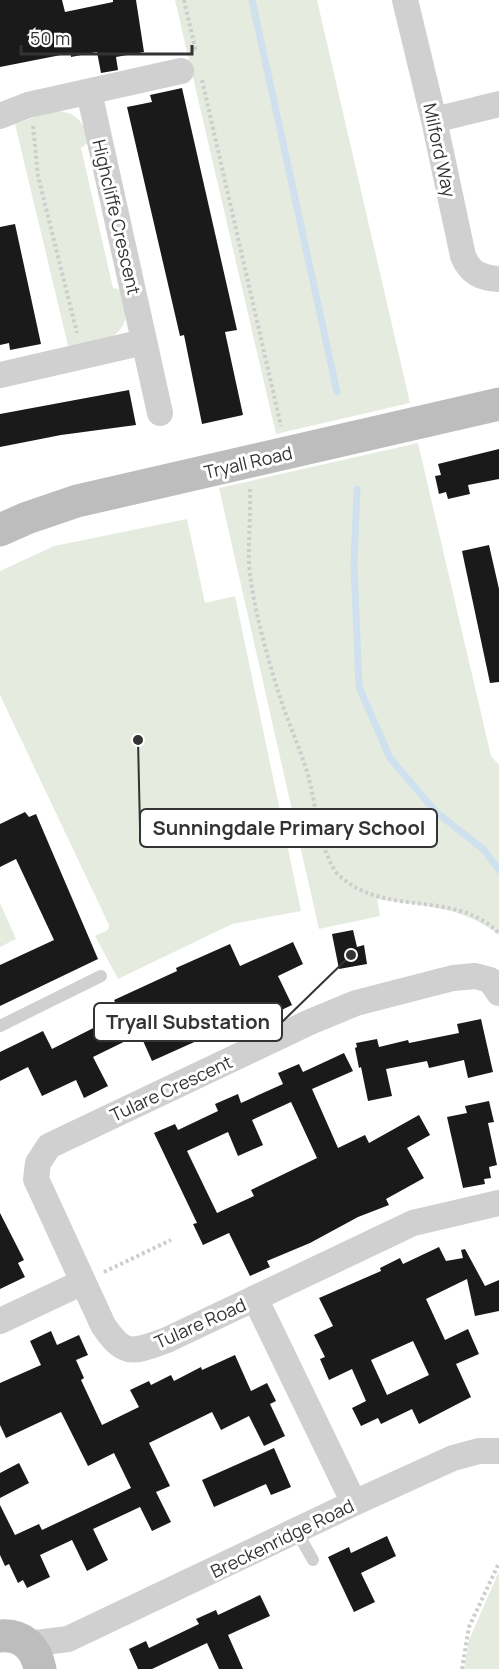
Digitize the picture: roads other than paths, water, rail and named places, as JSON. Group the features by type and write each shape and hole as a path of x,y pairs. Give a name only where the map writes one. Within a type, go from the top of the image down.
{"street":[{"name":"Milford Way","path":"405,0 463,255 468,267 478,275 487,279 499,279"},
{"path":"0,116 28,105 193,66"},
{"name":"Highcliffe Crescent","path":"89,92 160,413"},
{"path":"434,120 499,104"},
{"path":"0,375 144,342"},
{"name":"Tryall Road","path":"0,530 77,501 499,404"},
{"name":"Tulare Crescent","path":"83,1282 36,1179 38,1163 49,1146 310,1022 356,1003 453,978 475,976 490,980 499,993"},
{"path":"255,1298 413,1223 499,1203"},
{"path":"0,1321 83,1282"},
{"name":"Tulare Road","path":"83,1282 114,1342 126,1349 139,1350 167,1340 255,1298 354,1503"},
{"name":"Breckenridge Road","path":"19,1648 68,1639 453,1458 479,1451 499,1452"}],"lane":[{"path":"0,1026 101,976"},
{"path":"297,1532 313,1560"}],"waterway":[{"path":"252,0 337,392"},
{"path":"357,489 354,565 359,687 390,758 435,811 484,850 499,870"}],"place":[{"name":"Sunningdale Primary School","path":"138,740"},
{"name":"Tryall Substation","path":"351,955"}]}
